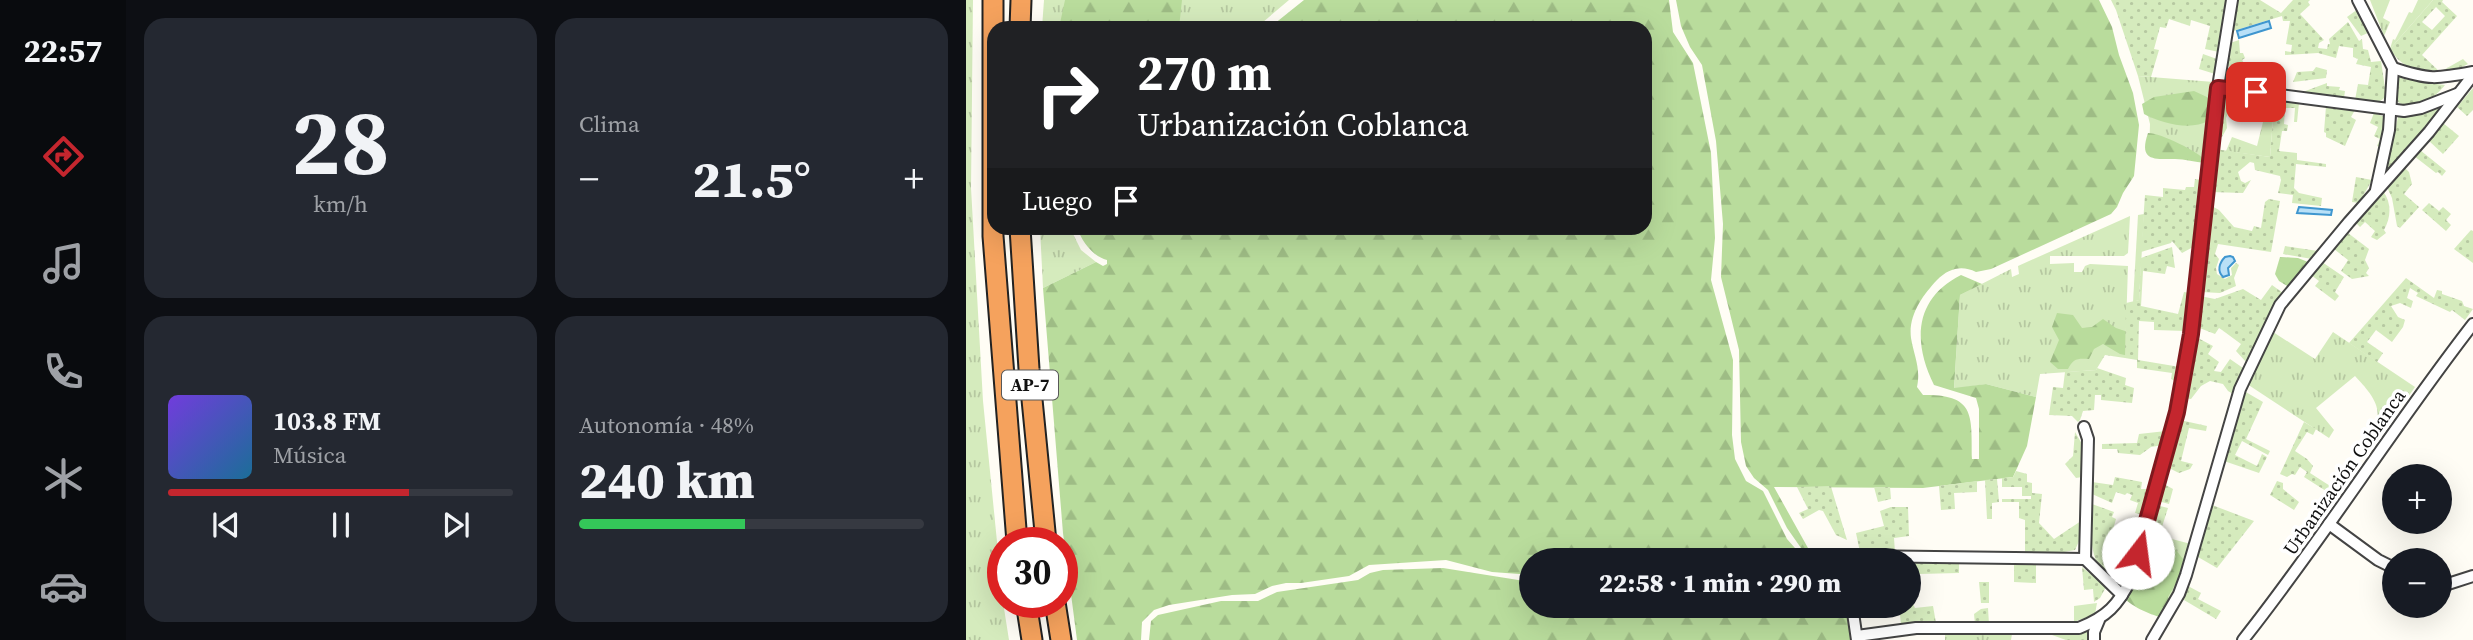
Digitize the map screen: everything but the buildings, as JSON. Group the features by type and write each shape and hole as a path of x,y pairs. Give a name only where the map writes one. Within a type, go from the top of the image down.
{"highway":[{"name":"AP-7","path":"993,0 993,21"},
{"path":"1020,21 1021,0"},
{"name":"AP-7","path":"993,235 1016,527"},
{"name":"AP-7","path":"1020,235 1029,369 1045,527"},
{"path":"1029,618 1032,640"},
{"path":"1057,618 1060,640"}],"street":[{"path":"1854,618 1857,638 1916,628 2079,628 2099,620 2122,595 2131,579 2179,404 2192,329 2218,88 2232,0"},
{"path":"2358,0 2393,68 2389,130 2375,192"},
{"path":"2393,68 2438,79 2473,74"},
{"path":"2152,640 2179,594 2240,389 2280,306 2298,280 2429,132 2473,74"},
{"path":"2218,88 2404,111 2421,108 2460,93"},
{"name":"Urbanización Coblanca","path":"2244,640 2473,324"},
{"path":"2084,427 2088,439 2085,559"},
{"path":"2329,524 2382,561"},
{"path":"1921,557 2085,559 2122,595"},
{"path":"2452,583 2473,576"},
{"path":"2094,640 2099,620"}],"green space":[{"path":"966,0 973,0 971,188 983,401 996,527 987,527 987,618 1006,618 1009,640 966,640"},
{"path":"1044,0 1289,0 1264,21 1042,21"},
{"path":"1065,0 1182,0 1180,21 1060,21"},
{"path":"1304,0 1669,0 1673,32 1693,63 1711,153 1715,238 1711,280 1733,360 1732,435 1735,459 1746,481 1763,491 1787,539 1795,548 1519,548 1519,574 1492,572 1446,560 1369,565 1349,576 1286,583 1255,594 1169,605 1154,610 1142,622 1141,640 1077,640 1074,618 1078,618 1078,527 1063,527 1043,288 1096,262 1103,266 1107,264 1107,260 1088,247 1080,235 1652,235 1652,21 1278,21"},
{"path":"1676,0 2099,0 2112,27 2133,93 2139,125 2134,176 2117,207 2111,214 1991,269 1976,272 1961,268 1946,273 1922,299 1912,321 1911,338 1917,362 1917,387 1923,395 1941,396 1962,404 1967,411 1972,431 1972,459 1979,459 1979,409 1976,398 1934,385 1922,352 1921,337 1926,308 1946,285 1961,275 1982,284 1960,295 1954,388 1986,384 2036,397 2027,446 2013,477 1923,488 1774,487 1808,548 1801,548 1787,528 1768,490 1754,478 1746,466 1741,442 1739,350 1721,277 1723,224 1716,141 1702,65 1681,26"},
{"path":"2111,0 2227,0 2219,52 2205,49 2210,26 2191,20 2190,26 2169,19 2166,28 2160,27 2154,49 2159,50 2151,77 2138,76"},
{"path":"2238,0 2260,0 2281,13 2293,0 2310,0 2310,5 2300,14 2324,40 2319,43 2318,48 2327,49 2329,39 2348,22 2359,41 2362,39 2363,49 2368,50 2371,62 2381,61 2386,95 2376,102 2355,100 2358,84 2368,85 2371,67 2356,64 2358,59 2353,57 2353,48 2339,46 2336,58 2318,53 2285,55 2285,51 2291,52 2292,45 2286,44 2290,21 2283,21 2282,16 2233,31"},
{"path":"2370,0 2390,0 2383,18 2390,22 2384,36"},
{"path":"2418,0 2433,0 2390,49 2393,39 2395,40"},
{"path":"2433,0 2443,0 2457,16 2422,55 2440,72 2463,59 2468,64 2447,72 2426,73 2406,65 2390,49","holes":["2436,7 2445,16 2432,30 2422,22"]},
{"path":"2358,9 2370,32 2361,36 2347,17"},
{"path":"2239,40 2240,53 2243,53 2245,58 2242,60 2249,71 2233,78 2234,67 2226,66 2230,43"},
{"path":"2203,54 2217,59 2215,74 2199,69"},
{"path":"2316,67 2327,70 2326,78 2293,82 2297,72 2313,71"},
{"path":"2399,75 2421,82 2445,85 2429,100 2408,106 2395,100 2396,77"},
{"path":"2138,76 2214,82 2203,160 2149,154 2150,124"},
{"path":"2327,83 2327,86 2340,87 2339,90 2345,91 2344,98 2300,93"},
{"path":"2473,88 2473,110 2467,116 2457,107"},
{"path":"2194,91 2207,97 2214,105 2208,121 2184,126 2144,114 2142,104 2154,97"},
{"path":"2227,94 2243,96 2240,108 2231,106 2226,118 2227,128 2222,137 2217,136 2221,99"},
{"path":"2250,96 2299,103 2297,122 2294,122 2295,108 2285,108 2284,124 2288,125 2287,131 2282,131 2279,151 2297,153 2297,160 2326,164 2326,167 2296,164 2294,188 2299,193 2322,198 2321,206 2292,203 2293,195 2278,193 2280,176 2255,170 2254,163 2250,162 2238,172 2241,181 2245,183 2251,180 2243,193 2211,192 2215,149 2270,157 2273,119 2264,118 2261,110 2248,104"},
{"path":"2326,106 2355,110 2351,117 2356,120 2345,146 2326,137"},
{"path":"2438,108 2437,116 2389,168 2387,167 2398,117"},
{"path":"2374,113 2385,117 2383,148 2377,146 2380,139 2374,136 2378,127 2370,123"},
{"path":"2264,118 2273,119 2270,157 2226,151 2232,137 2257,146"},
{"path":"2443,123 2459,136 2443,154 2428,140"},
{"path":"2148,133 2162,136 2188,148 2202,157 2205,163 2150,157 2145,149"},
{"path":"2420,150 2446,171 2442,176 2414,156"},
{"path":"2404,167 2409,172 2412,184 2404,194 2419,207 2400,228 2397,226 2392,198 2387,187"},
{"path":"2356,177 2372,180 2359,203 2352,202"},
{"path":"2195,179 2201,180 2195,246 2182,253 2172,241 2141,252 2145,195 2163,197 2163,188 2185,190 2186,187 2194,187"},
{"path":"2383,191 2388,200 2389,216 2384,230 2386,233 2377,240 2371,237 2375,231 2365,222 2360,227 2356,223"},
{"path":"2269,199 2280,201 2271,252 2218,244 2215,254 2219,259 2217,274 2225,279 2232,275 2231,268 2236,263 2239,265 2234,278 2236,286 2220,293 2201,292 2210,205 2219,210 2234,227 2252,231 2254,226 2261,228 2265,202"},
{"path":"2429,203 2439,211 2443,207 2451,214 2446,220 2451,225 2446,231 2422,210"},
{"path":"2144,214 2139,300 2133,302 2138,215"},
{"path":"2130,216 2128,253 2124,256 2050,256 2050,264 2074,263 2074,272 2082,272 2085,266 2090,264 2128,266 2125,358 2105,355 2096,370 2040,374 2036,397 1986,384 1954,389 1960,295 2011,269 2012,277 2019,274 2018,266"},
{"path":"2471,230 2473,231 2473,263 2454,249"},
{"path":"2348,233 2369,249 2365,260 2369,268 2366,273 2369,276 2352,279 2341,271 2348,260 2334,249"},
{"path":"1040,235 1074,235 1081,250 1096,262 1043,288"},
{"path":"2285,246 2318,251 2312,259 2283,254"},
{"path":"2172,247 2175,268 2167,266 2165,274 2143,271 2141,306 2178,314 2184,292 2190,293 2186,331 2154,330 2154,322 2139,321 2138,360 2180,367 2177,382 2171,379 2172,373 2137,368 2137,360 2125,358 2126,303 2139,300 2141,258"},
{"path":"2280,257 2298,258 2308,262 2307,269 2289,287 2279,281 2275,274"},
{"path":"2322,262 2344,277 2335,292 2339,296 2335,301 2315,286 2319,281 2311,275"},
{"path":"2406,278 2434,298 2437,290 2442,291 2442,294 2462,301 2464,306 2473,309 2465,320 2452,310 2450,312 2416,296 2418,293 2410,288 2407,298 2413,301 2411,308 2400,303 2391,306 2398,317 2405,320 2392,342 2376,330 2367,342 2383,353 2377,362 2349,343"},
{"path":"2272,285 2283,293 2246,362 2236,351 2241,344 2222,330 2219,328 2215,334 2197,327 2200,296 2215,299 2243,289 2261,300"},
{"path":"2057,313 2073,315 2082,328 2092,327 2103,319 2116,328 2131,333 2129,356 2103,344 2094,349 2089,359 2076,360 2068,369 2058,369 2050,362 2059,340 2052,327"},
{"path":"2273,332 2315,359 2333,332 2415,387 2384,431 2376,422 2377,409 2372,397 2355,376 2316,408 2334,430 2329,438 2247,384"},
{"path":"2196,337 2213,346 2208,354 2219,362 2214,371 2221,372 2230,359 2243,368 2233,394 2223,384 2210,381 2201,386 2191,399 2184,398"},
{"path":"2097,368 2126,378 2125,385 2134,388 2132,403 2101,400 2101,395 2095,395 2094,410 2083,411 2078,422 2072,416 2049,415 2053,387 2063,388 2065,372"},
{"path":"2244,391 2263,402 2246,439 2270,451 2268,455 2242,441 2235,455 2257,466 2262,454 2267,457 2259,473 2224,461"},
{"path":"2180,420 2207,426 2206,431 2189,428 2181,461 2193,464 2190,469 2179,473 2167,467"},
{"path":"2304,422 2316,429 2313,435 2307,432 2295,451 2313,466 2310,473 2341,493 2332,506 2323,497 2326,491 2304,477 2307,472 2300,467 2295,475 2287,477 2280,474"},
{"path":"2166,431 2163,445 2151,447 2140,455 2118,453 2117,449 2102,449 2102,444 2137,443 2139,434"},
{"path":"2075,432 2082,444 2082,477 2076,478 2065,464 2073,456"},
{"path":"2158,459 2143,515 2135,513 2138,503 2130,500 2132,495 2116,492 2112,503 2092,494 2092,482 2113,485 2115,477 2142,482 2141,489 2148,489"},
{"path":"2016,471 2027,474 2027,482 2032,483 2032,493 2042,494 2039,523 2054,539 2081,521 2080,539 2075,550 2053,554 2025,553 2025,520 2019,518 2019,502 2002,502 2002,499 2031,499 2031,496 2022,496 2022,487 2002,487 2002,478 2013,477"},
{"path":"1997,479 1999,502 1992,503 1992,519 1987,519 1985,480"},
{"path":"1977,481 1977,492 1954,493 1955,509 1941,510 1939,486"},
{"path":"2277,481 2283,483 2283,489 2299,502 2294,510 2270,495"},
{"path":"2162,483 2173,489 2169,504 2158,501"},
{"path":"1831,486 1847,540 1836,535 1823,511 1819,510 1803,519 1799,513 1808,509 1797,487"},
{"path":"1874,487 1890,487 1891,499 1878,502"},
{"path":"2092,504 2114,512 2114,526 2128,530 2133,518 2142,521 2122,584 2110,578 2096,561 2092,540","holes":["2112,545 2125,552 2116,568 2103,560"]},
{"path":"2156,505 2168,508 2159,536 2149,533"},
{"path":"2212,505 2254,521 2217,568 2198,557"},
{"path":"1891,507 1908,507 1909,536 1894,538 1895,548 1859,548 1856,533 1884,526 1880,511"},
{"path":"2149,533 2191,544 2182,578 2160,615 2127,597 2138,574"},
{"path":"2157,533 2165,536 2183,559 2181,574 2168,597 2170,605 2161,617 2140,609 2122,596 2131,581 2143,586 2152,580 2155,569 2141,557 2146,537"},
{"path":"1921,562 1959,562 1959,573 1921,574"},
{"path":"2014,563 2036,563 2036,583 2014,582"},
{"path":"2082,567 2106,587 2100,598 2094,602 2093,589 2084,590"},
{"path":"1443,568 1519,580 1519,618 1847,618 1851,640 1149,640 1151,621 1158,615 1221,601 1258,601 1277,592 1358,580 1383,570"},
{"path":"1979,582 1989,582 1989,603 1981,603"},
{"path":"2188,586 2201,593 2198,599 2221,611 2216,619 2184,600"},
{"path":"2097,603 2095,614 2074,622 2074,606"},
{"path":"1933,606 1936,623 1901,624 1900,618 1921,618 1921,607"},
{"path":"1988,608 1989,624 1975,624 1974,614"},
{"path":"2090,627 2090,640 2066,640 2052,635"},
{"path":"1945,633 2012,634 2011,640 1945,640"}],"shaded area":[{"path":"2257,69 2263,88 2224,81 2249,71"}],"water":[{"path":"2269,21 2271,28 2239,38 2237,31"},
{"path":"2299,207 2332,210 2331,215 2297,213"},
{"path":"2230,256 2235,261 2228,268 2229,275 2223,277 2219,270 2220,264 2225,257"}],"route":[{"path":"2138,553 2177,412 2191,334 2218,88 2256,92"}]}
